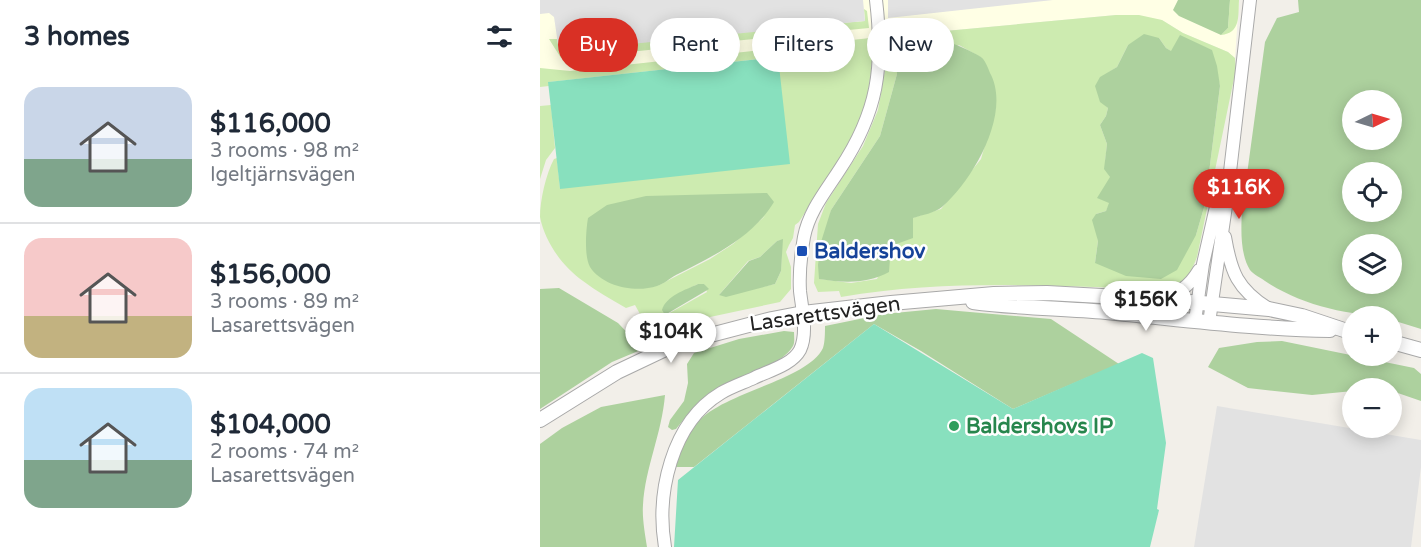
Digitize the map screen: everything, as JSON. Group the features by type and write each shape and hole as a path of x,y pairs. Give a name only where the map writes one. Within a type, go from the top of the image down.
{"street":[{"path":"665,547 663,504 669,467 679,439 701,409 720,394 788,362 800,351 803,337 800,290 802,250 810,217 855,144 874,100 880,34 876,0"},
{"path":"1202,322 1212,304 1250,0"},
{"path":"1202,322 1197,303 1203,264 1237,113"},
{"path":"1223,224 1231,270 1254,300 1269,309"},
{"path":"1156,298 1173,295 1183,290 1192,282 1203,264"},
{"name":"Lasarettsvägen","path":"540,420 617,372 675,344 803,313 891,303 994,294 1047,293 1156,298 1269,309 1302,316 1342,329"},
{"name":"Lasarettsvägen","path":"953,298 994,305 1342,331"},
{"path":"1402,345 1421,350"}],"shaded area":[{"path":"540,0 1239,0 1235,58 1228,52 1183,33 1162,20 1116,15 954,30 954,18 867,18 867,39 855,40 855,18 752,18 752,52 740,53 740,18 650,18 650,63 638,65 638,18 558,18 558,72 575,72 540,76"},
{"path":"540,0 863,0 865,21 855,22 855,18 752,18 752,32 740,33 740,18 650,18 650,42 638,43 638,18 558,18 558,44 554,17 549,13 540,14"},
{"path":"888,0 1053,0 888,18"},
{"path":"1217,406 1342,427 1342,438 1402,437 1421,440 1421,467 1411,547 1194,547"}],"green space":[{"path":"1178,0 1230,0 1228,28 1221,35 1179,16 1173,10"},
{"path":"1230,0 1239,0 1237,23 1232,31 1221,35 1228,28"},
{"path":"1298,0 1421,0 1421,329 1402,323 1402,306 1342,306 1342,311 1310,303 1265,281 1251,271 1247,264 1242,241 1242,211 1265,42 1277,18 1299,12"},
{"path":"864,9 867,11 867,28 855,29 855,22 865,21"},
{"path":"1116,15 1139,15 1162,20 1183,33 1228,52 1235,58 1236,69 1197,257 1183,281 1173,286 1157,289 999,285 880,291 841,297 839,291 818,292 814,283 818,224 826,203 863,146 878,110 885,72 901,72 897,74 880,136 831,210 820,279 851,283 877,279 891,246 912,218 941,209 981,159 996,107 982,58 959,45 954,47 954,30","holes":["1180,36 1211,50 1220,86 1205,204 1196,235 1095,263 1098,241 1096,214 1106,211 1110,203 1110,177 1105,163 1107,144 1100,125 1108,108 1104,104 1100,78 1117,67 1128,45 1159,38 1172,52"]},
{"path":"752,30 752,39 740,40 740,31"},
{"path":"1144,34 1159,38 1171,51 1180,35 1212,50 1220,86 1205,204 1196,235 1177,270 1161,279 1126,276 1095,263 1098,241 1092,220 1096,214 1106,211 1109,203 1097,198 1110,177 1104,169 1107,144 1100,125 1108,108 1100,102 1095,86 1100,77 1117,67 1128,45"},
{"path":"867,38 867,72 871,72 864,115 841,160 795,225 793,238 786,252 791,267 791,289 780,302 696,320 663,339 655,341 635,305 626,308 588,285 568,268 550,244 540,217 541,203 548,172 554,159 557,158 560,189 753,72 855,72 855,40","holes":["765,216 733,244 710,259 657,286","782,240 781,271 775,284 719,295 748,261 760,257 777,241","698,284 704,284 707,292 666,315 678,294"]},
{"path":"549,39 557,39 558,45 558,53"},
{"path":"650,40 650,50 638,51 638,41"},
{"path":"954,44 982,58 996,89 993,126 986,145 977,163 954,195 939,209 913,218 913,238 891,246 889,272 872,279 855,282 819,279 821,242 831,210 880,136 897,72 954,72"},
{"path":"752,51 752,60 740,61 740,52"},
{"path":"752,60 752,72 780,72 790,164 560,189 548,82 650,71 740,72 740,61"},
{"path":"650,62 650,71 549,82 549,86 540,87 540,68 558,70 558,72 638,72 638,64"},
{"path":"551,105 555,148 546,160 540,179 540,106"},
{"path":"767,193 774,202 755,226 731,245 660,285 640,289 620,287 603,279 590,267 586,250 588,218 607,205 646,196"},
{"path":"783,239 781,271 775,284 726,297 719,295 749,261 760,257 777,241"},
{"path":"698,284 704,284 709,289 665,315 662,310 667,301"},
{"path":"559,288 618,323 643,349 612,362 540,409 540,289"},
{"path":"936,309 1051,319 1119,364 1013,409 874,324 694,467 676,467 687,438 698,422 726,402 801,369 823,348 825,326 884,314"},
{"name":"Baldershovs IP","path":"874,324 1013,409 1142,353 1153,358 1166,443 1157,509 1159,510 1150,547 674,547 678,480"},
{"path":"784,331 794,332 794,344 779,360 716,390 694,408 676,429 672,430 668,427 670,420 684,401 688,383 687,364 694,353 739,339"},
{"path":"1282,341 1342,353 1342,366 1402,366 1414,368 1421,374 1421,401 1402,394 1402,378 1342,378 1342,392 1312,395 1248,388 1208,367 1219,348"},
{"path":"665,395 661,423 644,491 643,515 647,547 540,547 540,444 562,428 601,407"}],"place":[{"name":"Baldershov","path":"802,251"},
{"name":"Baldershovs IP","path":"954,426"}]}
